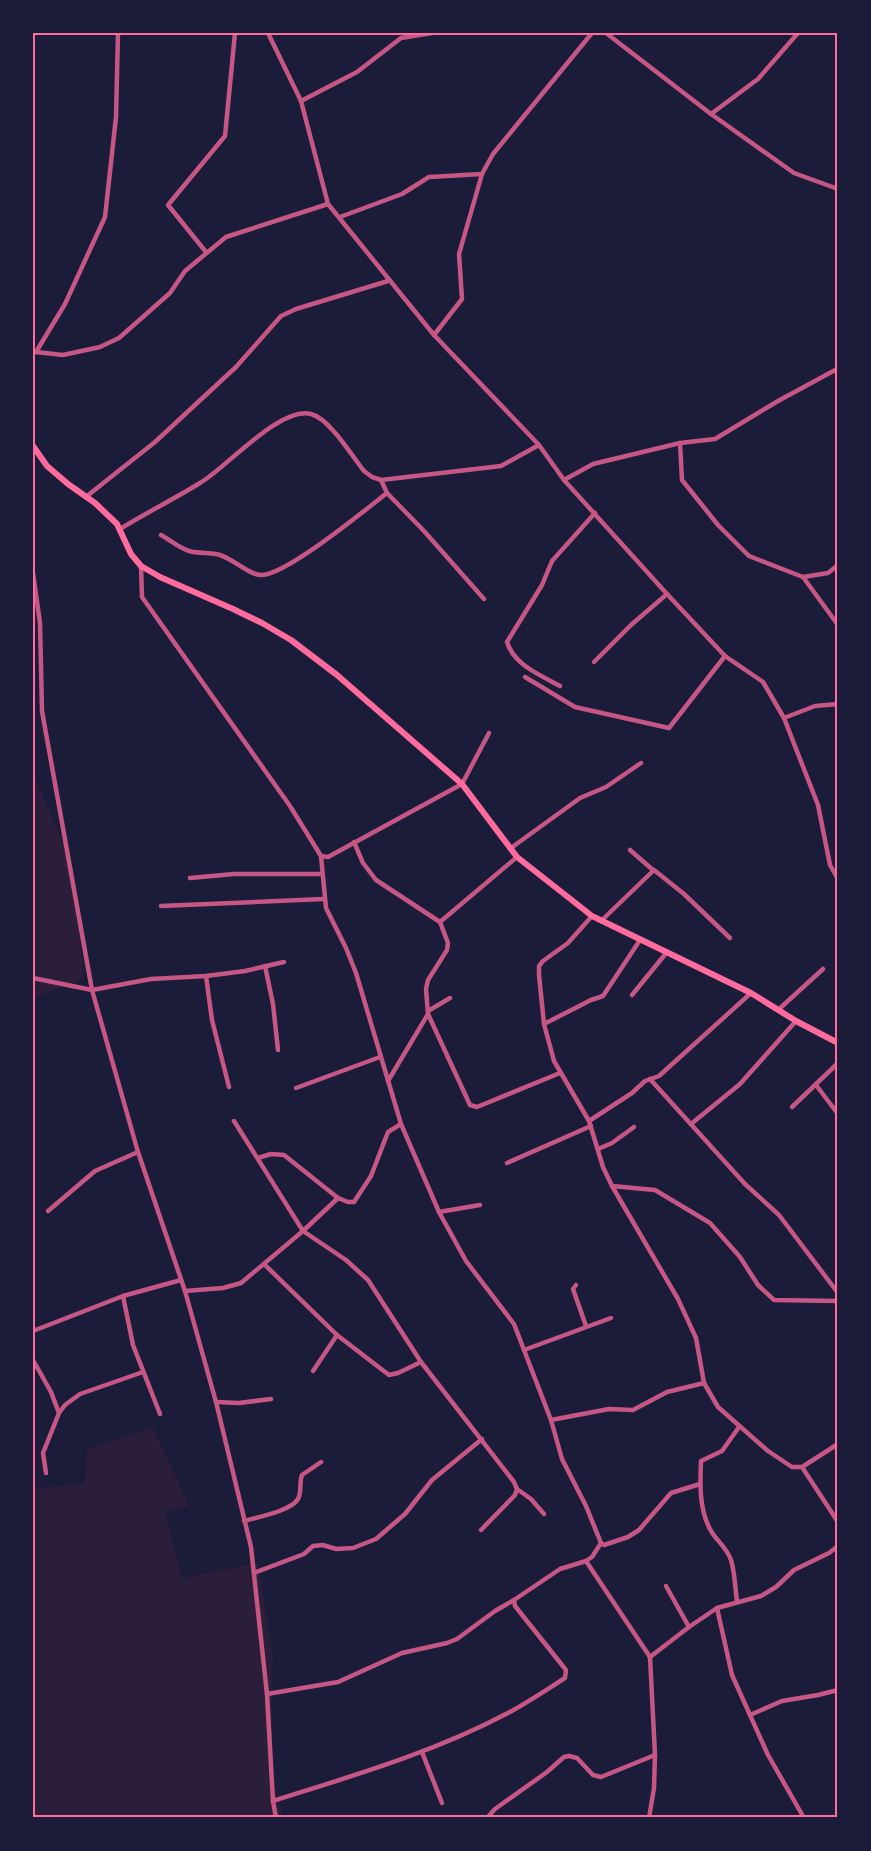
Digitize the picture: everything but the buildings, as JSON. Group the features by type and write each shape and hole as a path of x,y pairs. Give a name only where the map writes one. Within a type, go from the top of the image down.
{"main road":[{"path":"33,448 47,466 87,496 120,528 130,554 141,566 160,577 233,609 291,640 337,675 462,784 517,857 592,916 751,993 796,1021 838,1043"}],"street":[{"path":"118,33 116,117 105,217 65,304 35,352 63,355 100,347 119,338 170,293 185,271 226,237 328,204"},
{"path":"206,252 168,205 225,136 235,33"},
{"path":"268,33 301,101 328,204 434,335 539,446 564,480 667,594 726,656 763,682 784,718 818,805 830,865 838,879"},
{"path":"301,101 357,72 401,38 432,33"},
{"path":"434,335 462,299 459,254 482,174 493,154 592,33"},
{"path":"606,33 711,114 794,173 838,189"},
{"path":"711,114 758,79 798,33"},
{"path":"340,217 402,194 429,177 482,174"},
{"path":"87,496 155,442 236,368 281,316 296,309 388,281"},
{"path":"564,480 593,464 680,443 715,439 837,369"},
{"path":"120,528 202,482 281,421 300,413 313,415 328,425 364,471 381,480 501,466 539,446"},
{"path":"680,443 682,480 718,525 749,556 804,577 828,573 838,565"},
{"path":"381,480 387,494 424,531 484,599"},
{"path":"161,535 190,551 218,554 236,561 248,572 258,576 268,575 304,555 387,494"},
{"path":"560,686 516,659 510,652 507,642 542,585 552,561 595,513"},
{"path":"141,566 142,597 290,806 321,856 323,899 356,973 400,1124 439,1212 466,1261 514,1324 551,1420 562,1460 586,1506 601,1543 596,1553 586,1561 560,1569 457,1639 402,1653 338,1682 267,1694"},
{"path":"33,573 40,623 42,711 92,990 138,1152 182,1280 216,1402 251,1547 267,1694 276,1818"},
{"path":"804,577 838,625"},
{"path":"594,662 631,625 667,594"},
{"path":"525,677 575,707 669,728 726,656"},
{"path":"784,718 815,706 838,704"},
{"path":"321,856 328,857 462,784 489,733"},
{"path":"511,848 580,798 606,787 641,764"},
{"path":"354,842 363,863 376,880 440,922 448,943 447,950 428,980 426,989 428,1012 470,1105 477,1107 560,1073"},
{"path":"630,850 672,883 730,938"},
{"path":"440,922 517,857"},
{"path":"601,921 653,870"},
{"path":"190,878 234,874 321,874"},
{"path":"161,906 323,899"},
{"path":"592,916 568,943 539,966 544,1024 554,1061 590,1123 603,1167 692,1328 704,1383 718,1407 768,1451 792,1467 802,1467 838,1444"},
{"path":"544,1024 603,996 640,940"},
{"path":"632,995 667,952"},
{"path":"33,978 92,990 151,979 206,976 284,962"},
{"path":"265,966 273,1004 278,1050"},
{"path":"778,1010 823,969"},
{"path":"206,976 212,1020 229,1087"},
{"path":"507,1163 590,1123 650,1079 659,1076 751,993"},
{"path":"388,1081 428,1012 450,998"},
{"path":"691,1124 740,1084 796,1021"},
{"path":"296,1088 380,1057"},
{"path":"792,1107 838,1063"},
{"path":"650,1079 745,1184 779,1215 838,1293"},
{"path":"816,1085 838,1114"},
{"path":"234,1121 303,1231 346,1260 368,1280 421,1362 482,1439 517,1489 531,1499 544,1514"},
{"path":"258,1158 271,1154 284,1155 338,1198 348,1202 356,1199 371,1176 388,1132 400,1124"},
{"path":"598,1149 612,1143 634,1127"},
{"path":"48,1211 95,1171 138,1152"},
{"path":"612,1186 655,1190 710,1223 740,1257 758,1285 774,1300 838,1301"},
{"path":"185,1291 223,1288 242,1283 338,1198"},
{"path":"439,1212 480,1205"},
{"path":"264,1264 337,1335 389,1375 421,1362"},
{"path":"33,1331 123,1296 182,1280"},
{"path":"576,1285 573,1289 586,1326"},
{"path":"123,1296 133,1345 160,1414"},
{"path":"524,1350 611,1318"},
{"path":"313,1371 337,1335"},
{"path":"33,1360 51,1392 58,1413"},
{"path":"46,1473 43,1453 58,1413 65,1405 80,1395 143,1372"},
{"path":"551,1420 609,1409 633,1410 668,1392 704,1383"},
{"path":"216,1402 246,1403 272,1399"},
{"path":"737,1601 731,1560 710,1528 703,1507 700,1484 701,1461 705,1457 722,1451 739,1427"},
{"path":"254,1573 304,1554 313,1546 323,1545 336,1549 353,1548 376,1539 405,1514 432,1480 482,1439"},
{"path":"244,1521 292,1505 299,1495 302,1475 321,1462"},
{"path":"802,1467 824,1504 838,1522"},
{"path":"601,1543 604,1545 628,1538 639,1530 666,1496 700,1484"},
{"path":"481,1530 507,1505 517,1489"},
{"path":"650,1657 717,1608 761,1596 776,1587 794,1570 829,1553 838,1546"},
{"path":"586,1561 650,1657 655,1755 654,1788 649,1818"},
{"path":"666,1586 688,1627"},
{"path":"273,1801 422,1752 505,1715 565,1678 566,1670 513,1604 514,1600"},
{"path":"717,1608 732,1675 768,1755 804,1818"},
{"path":"750,1715 782,1701 838,1689"},
{"path":"422,1752 442,1803"},
{"path":"487,1818 495,1809 564,1757 577,1758 592,1775 601,1777 655,1755"}],"shaded area":[{"path":"33,773 71,861 84,978 33,998"},
{"path":"153,1427 189,1506 165,1511 182,1578 258,1563 273,1654 272,1775 283,1818 33,1818 33,1489 85,1483 87,1449"}]}
